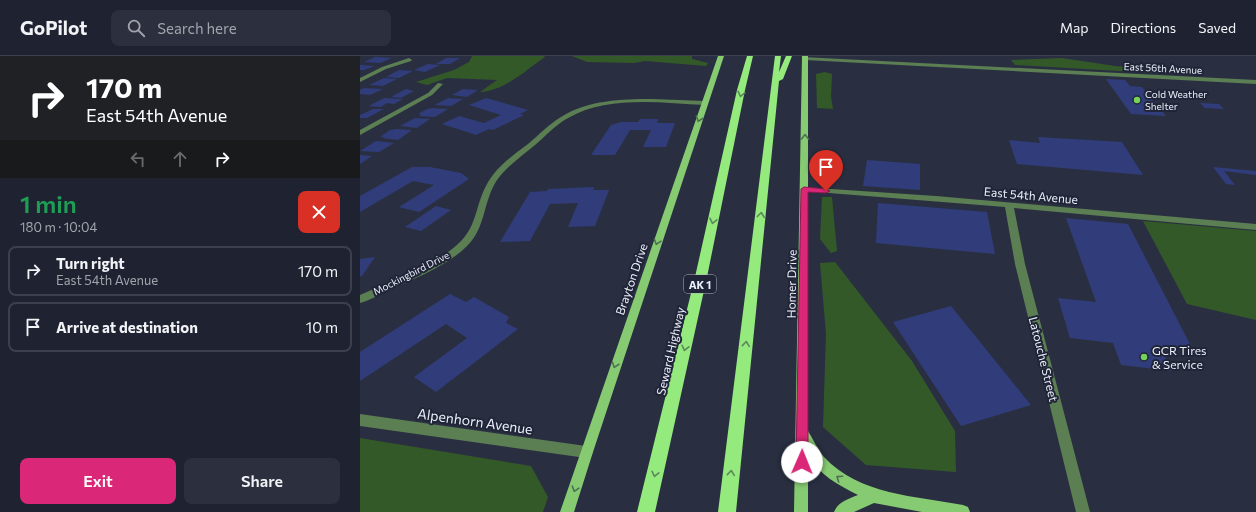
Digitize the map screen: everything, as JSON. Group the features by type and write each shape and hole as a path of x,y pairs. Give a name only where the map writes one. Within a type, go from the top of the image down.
{"highway":[{"name":"Seward Highway","path":"646,512 701,277 741,90 750,56"},
{"path":"727,512 778,56"},
{"path":"774,95 789,56"}],"main road":[{"name":"Brayton Drive","path":"567,512 704,102 721,56"},
{"name":"Homer Drive","path":"801,512 805,57"},
{"path":"802,432 819,461 840,479 874,496 963,512"},
{"path":"841,512 848,507 874,496"}],"street":[{"name":"East 56th Avenue","path":"805,57 1256,82"},
{"path":"360,80 384,68 409,60"},
{"path":"360,133 430,94 440,84"},
{"name":"Mockingbird Drive","path":"360,299 449,256 463,245 473,234 479,223 493,180 507,165 567,117 591,107 619,102 704,102"},
{"name":"East 54th Avenue","path":"804,189 1009,205 1256,227"},
{"name":"Latouche Street","path":"1009,205 1020,264 1084,512"},
{"name":"Alpenhorn Avenue","path":"360,420 586,452"}],"green space":[{"path":"472,56 545,57 506,84 489,91 480,92 497,80 447,78 427,85 416,82 454,70 469,62"},
{"path":"572,56 692,56 692,59 708,63 706,66 645,61 634,63 587,62"},
{"path":"1062,58 1115,66 1166,71 1171,74 1015,65 1011,60"},
{"path":"825,72 832,74 831,96 833,109 817,108 816,74"},
{"path":"822,197 832,197 837,251 831,253 820,239"},
{"path":"1143,221 1256,231 1256,320 1187,304"},
{"path":"835,262 912,361 955,431 956,472 866,465 823,427 826,334 820,263"},
{"path":"360,438 531,466 548,497 543,512 360,512"}],"building":[{"path":"375,57 392,58 380,63 364,62"},
{"path":"446,58 460,58 450,64 436,64"},
{"path":"428,64 440,65 425,72 414,70"},
{"path":"360,65 375,66 360,70"},
{"path":"399,70 413,71 399,78 386,77"},
{"path":"384,78 397,79 383,86 369,85"},
{"name":"Cold Weather Shelter","path":"1106,79 1125,80 1130,86 1142,87 1166,116 1131,114"},
{"path":"364,88 383,89 370,95 360,94 360,90"},
{"path":"406,89 414,91 401,98 391,97"},
{"path":"463,89 478,90 467,97 452,95"},
{"path":"384,98 403,99 394,104 387,103 381,107 369,106"},
{"path":"448,98 463,99 451,106 435,105"},
{"path":"486,98 528,110 520,114 524,115 493,130 489,129 476,135 442,124 459,116 484,123 501,115 469,105"},
{"path":"1200,103 1219,104 1224,109 1205,108"},
{"path":"432,108 448,109 435,117 419,116 421,114 418,114"},
{"path":"373,109 384,109 367,118 360,118 360,115"},
{"path":"415,118 430,119 417,128 400,126"},
{"path":"640,119 658,119 657,123 675,123 666,147 643,147 651,130 630,130 615,155 591,155 611,125 621,122 638,122"},
{"path":"390,130 412,130 398,140 380,137"},
{"path":"1038,137 1122,142 1143,175 1017,164 1009,140 1040,143"},
{"path":"376,141 394,143 379,152 360,151"},
{"path":"360,155 372,156 360,164"},
{"path":"867,160 920,164 920,190 863,186"},
{"path":"412,167 430,167 461,173 469,179 419,212 399,207 434,185 413,181 360,212 360,196"},
{"path":"1213,167 1256,171 1256,175 1224,171 1235,185 1226,184"},
{"path":"594,187 593,190 609,190 595,226 568,227 578,203 550,204 530,241 500,242 530,192 547,191 548,189"},
{"path":"878,203 987,212 995,254 876,243"},
{"path":"436,206 451,210 421,231 405,227"},
{"path":"1066,218 1128,224 1194,352 1161,348 1172,371 1121,365 1113,343 1070,338 1058,298 1096,302"},
{"path":"375,257 362,276 360,276 360,259"},
{"path":"450,294 466,302 474,297 509,317 506,323 518,329 436,392 414,377 467,338 446,324 360,381 360,352"},
{"path":"951,306 1031,405 961,426 893,322"}],"place":[{"name":"Cold Weather Shelter","path":"1137,100"},
{"name":"GCR Tires & Service","path":"1144,357"}],"route":[{"path":"802,462 804,189 826,191"}]}
